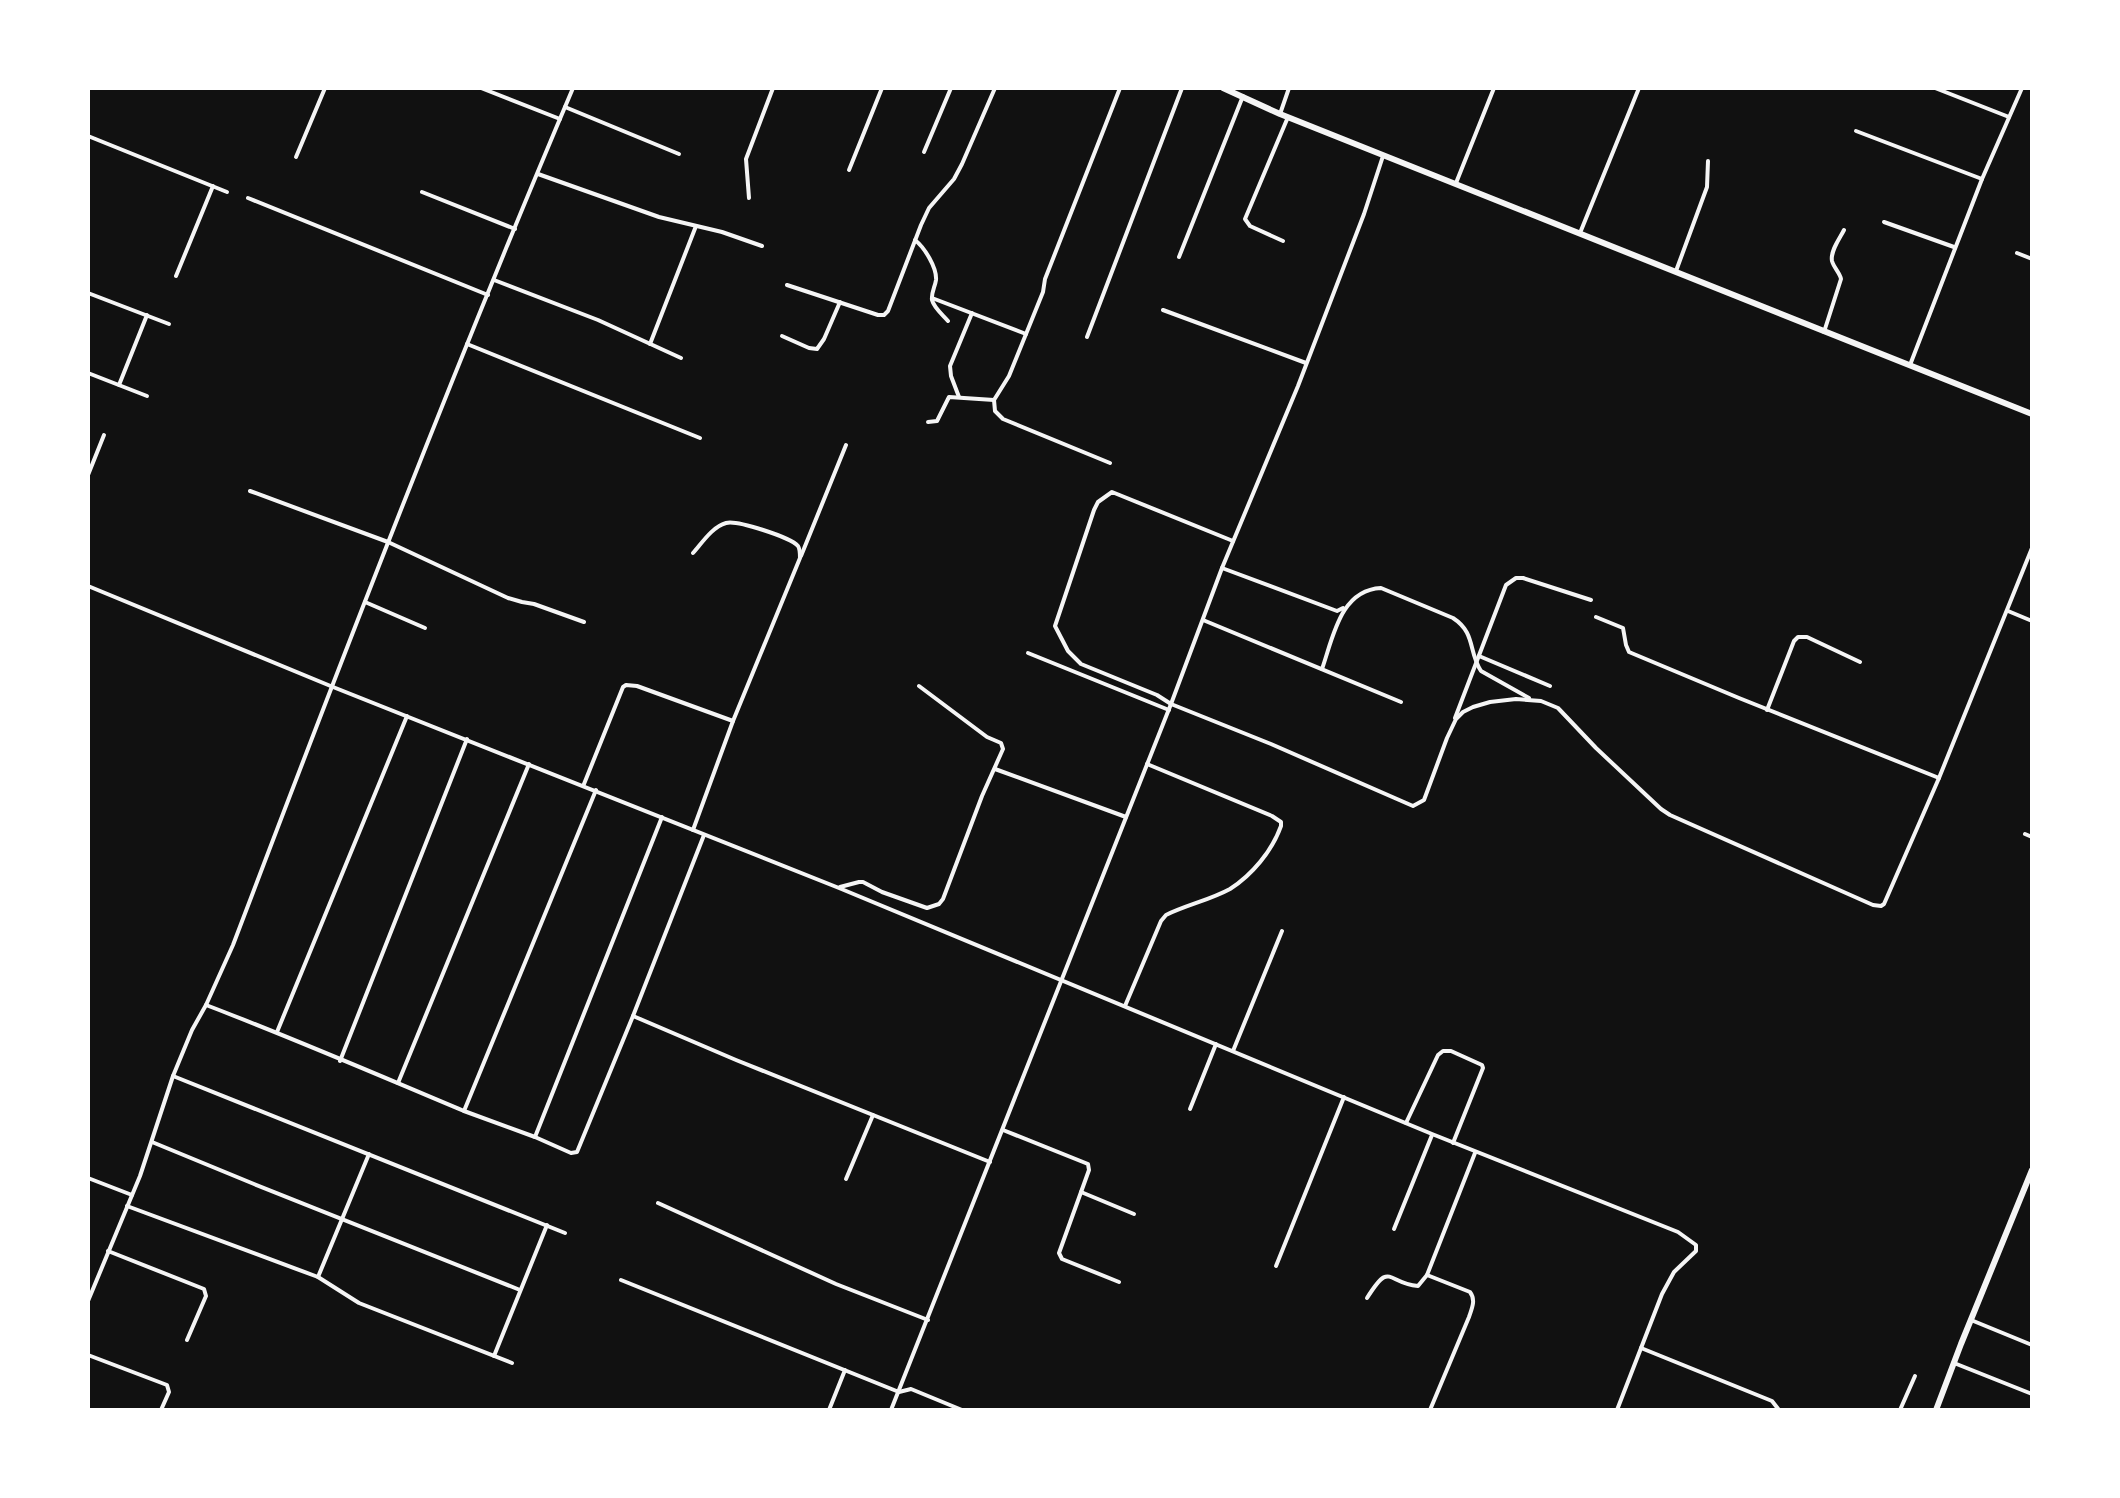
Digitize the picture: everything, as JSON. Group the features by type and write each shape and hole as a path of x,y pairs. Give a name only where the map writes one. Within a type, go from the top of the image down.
{"main road":[{"path":"1225,88 1280,114 2032,414"},
{"path":"1936,1410 2032,1170"}],"street":[{"path":"296,157 325,88"},
{"path":"481,88 560,119"},
{"path":"88,1301 132,1195 173,1076 233,945 388,542 573,88"},
{"path":"749,198 746,159 773,88"},
{"path":"849,170 882,88"},
{"path":"924,152 951,88"},
{"path":"787,285 884,315 929,208 954,179 995,88"},
{"path":"1110,463 1003,419 995,411 994,400 1009,376 1043,292 1045,279 1120,88"},
{"path":"1087,337 1182,88"},
{"path":"1280,114 1289,88"},
{"path":"1456,183 1494,88"},
{"path":"1580,233 1639,88"},
{"path":"1935,88 2009,117"},
{"path":"1910,365 1954,247 2022,88"},
{"path":"1179,257 1243,96"},
{"path":"565,107 679,154"},
{"path":"1283,241 1250,226 1245,219 1288,117"},
{"path":"1856,131 1982,179"},
{"path":"88,136 227,192"},
{"path":"891,1410 1170,707 1222,568 1306,363 1364,214 1383,154"},
{"path":"1676,271 1707,187 1708,161"},
{"path":"538,174 659,217 736,236 762,246"},
{"path":"176,276 213,186"},
{"path":"422,192 515,229"},
{"path":"248,198 488,295"},
{"path":"1884,222 1954,247"},
{"path":"650,344 696,226"},
{"path":"1824,332 1841,279 1832,257 1844,230"},
{"path":"915,240 935,271 934,305 948,321"},
{"path":"2017,253 2032,259"},
{"path":"494,280 598,320 681,358"},
{"path":"88,293 169,324"},
{"path":"932,298 1026,334"},
{"path":"782,336 817,349 840,302"},
{"path":"1163,310 1306,363"},
{"path":"959,397 950,366 972,313"},
{"path":"119,385 147,315"},
{"path":"467,344 700,438"},
{"path":"88,373 147,396"},
{"path":"928,422 937,421 949,397 994,400"},
{"path":"88,475 104,435"},
{"path":"693,830 733,721 846,445"},
{"path":"250,491 388,542 508,598 584,622"},
{"path":"1170,707 1157,695 1081,664 1068,651 1055,630 1094,510 1098,502 1112,492 1233,541"},
{"path":"693,553 717,527 728,522 755,528 795,544 799,547 800,558"},
{"path":"1451,727 1463,712 1490,702 1516,699 1541,701 1558,708 1596,748 1670,815 1873,905 1884,904 1939,778 2032,548"},
{"path":"1222,568 1337,611 1356,597 1381,588 1453,618 1463,624 1469,634 1476,663 1488,676 1531,699"},
{"path":"1028,653 1271,744 1413,806 1424,800 1506,585 1516,578 1523,578 1591,600"},
{"path":"88,586 839,888 1453,1143 1678,1232 1696,1245 1696,1251 1674,1272 1662,1294 1617,1410"},
{"path":"365,602 425,628"},
{"path":"1322,669 1344,608"},
{"path":"2008,611 2032,621"},
{"path":"1596,617 1623,628 1629,652 1939,778"},
{"path":"1203,620 1401,702"},
{"path":"1767,710 1798,637 1807,637 1860,662"},
{"path":"1479,656 1550,686"},
{"path":"583,785 626,685 637,686 733,721"},
{"path":"839,888 863,882 922,907 932,908 939,904 995,769 1003,746 919,686"},
{"path":"277,1032 407,715"},
{"path":"340,1061 467,739"},
{"path":"398,1083 529,764"},
{"path":"1125,1007 1166,915 1236,884 1269,851 1281,826 1281,822 1272,816 1147,764"},
{"path":"995,769 1126,817"},
{"path":"464,1111 596,790"},
{"path":"535,1137 662,817"},
{"path":"2025,834 2032,837"},
{"path":"206,1005 464,1111 571,1153 577,1152 704,835"},
{"path":"1233,1051 1282,931"},
{"path":"633,1016 990,1162"},
{"path":"1190,1109 1216,1044"},
{"path":"1406,1123 1438,1055 1451,1051 1483,1067 1453,1143"},
{"path":"173,1076 565,1233"},
{"path":"1276,1266 1344,1097"},
{"path":"846,1179 873,1115"},
{"path":"1003,1130 1088,1164 1089,1170 1059,1249 1060,1256 1119,1282"},
{"path":"1394,1229 1432,1134"},
{"path":"152,1142 520,1290"},
{"path":"1367,1298 1378,1280 1384,1277 1418,1286 1427,1275 1475,1152"},
{"path":"318,1277 369,1154"},
{"path":"88,1178 132,1195"},
{"path":"1081,1192 1134,1214"},
{"path":"658,1203 836,1284 928,1320"},
{"path":"127,1206 318,1277 359,1303 512,1363"},
{"path":"494,1356 547,1225"},
{"path":"108,1251 204,1289 206,1296 187,1340"},
{"path":"1427,1275 1473,1296 1473,1304 1430,1410"},
{"path":"621,1280 899,1392 911,1389 962,1410"},
{"path":"1971,1320 2032,1345"},
{"path":"1641,1348 1772,1401 1779,1410"},
{"path":"88,1355 167,1385 169,1392 161,1410"},
{"path":"1954,1363 2032,1394"},
{"path":"829,1410 845,1370"},
{"path":"1900,1410 1915,1376"}]}
